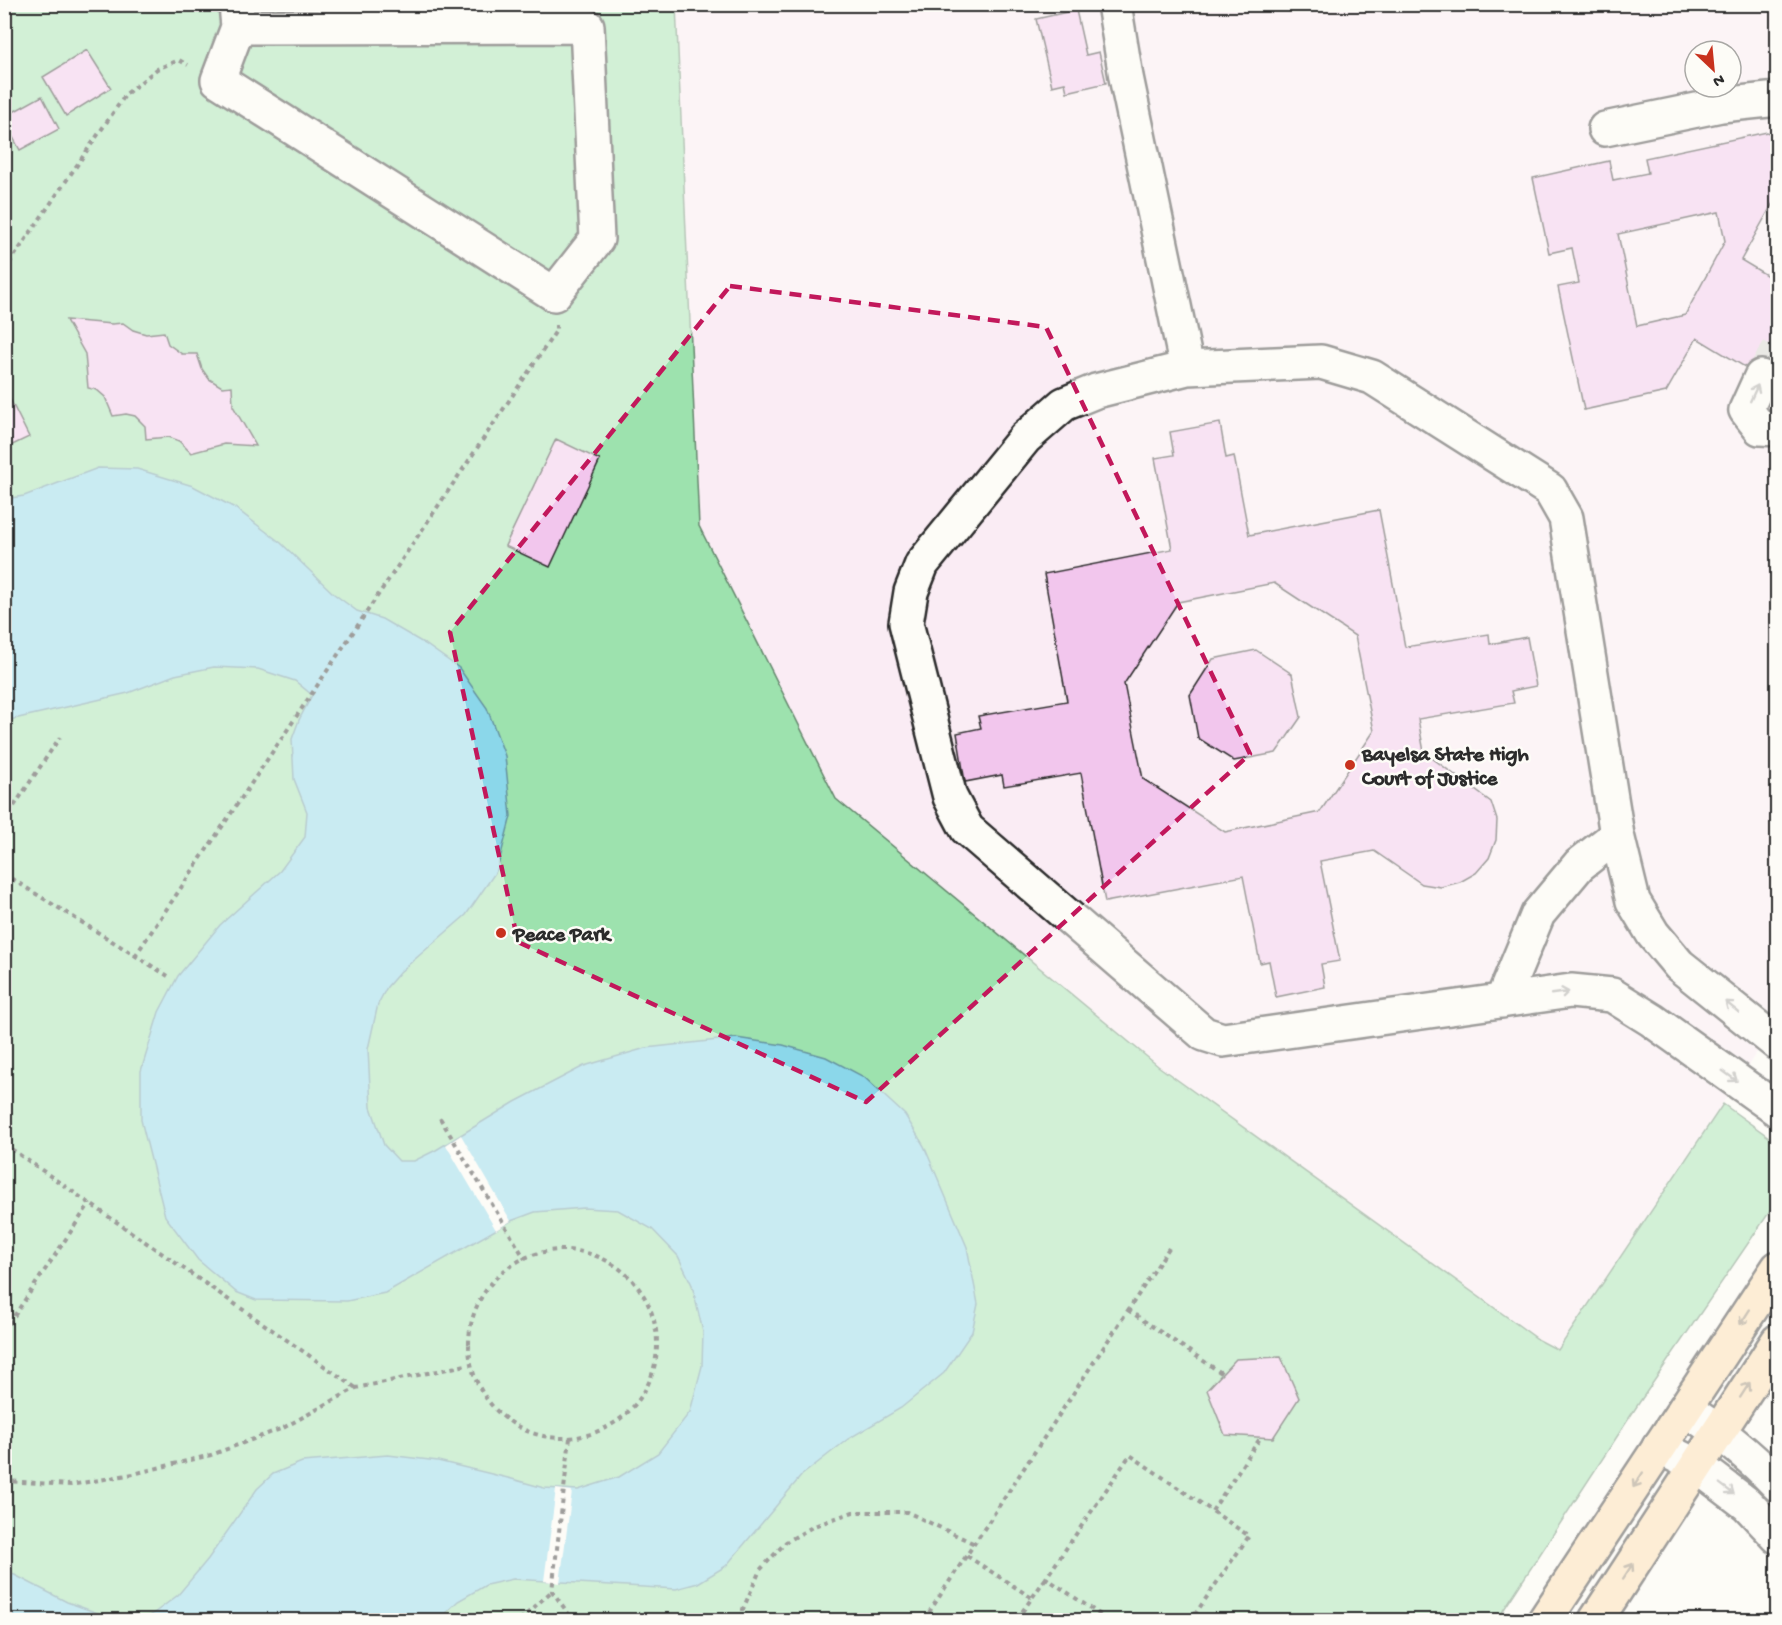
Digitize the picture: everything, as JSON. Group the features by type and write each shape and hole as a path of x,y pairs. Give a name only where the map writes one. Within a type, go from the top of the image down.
{"main road":[{"path":"1545,1620 1778,1268"},
{"path":"1596,1620 1778,1341"}],"street":[{"path":"1114,4 1126,77 1187,368"},
{"path":"237,16 587,26 597,239 554,294 218,80 237,16"},
{"path":"1605,129 1721,105 1778,99"},
{"path":"1778,1044 1679,965 1653,934 1633,901 1617,835 1566,518 1550,490 1372,377 1321,362 1187,368 1096,390 1064,404 1025,438 922,564 911,592 906,623 950,797 967,829 1204,1034 1223,1040 1571,991 1612,995 1652,1020 1778,1110"},
{"path":"1761,377 1746,410 1760,428 1778,429"},
{"path":"1502,1001 1538,914 1579,865 1617,835"},
{"path":"1684,1409 1718,1432 1765,1471 1778,1485"},
{"path":"1659,1447 1696,1466 1747,1504 1778,1537"}],"path":[{"path":"4,271 126,94 157,69 179,60 218,80"},
{"path":"135,956 556,331 554,294"},
{"path":"4,821 60,737"},
{"path":"4,874 168,976"},
{"path":"440,1118 525,1259"},
{"path":"4,1144 356,1388"},
{"path":"4,1331 90,1203"},
{"path":"924,1620 1169,1248"},
{"path":"569,1250 599,1256 625,1272 645,1296 656,1324 658,1354 650,1384 632,1409 606,1428 570,1438 544,1437 514,1426 489,1405 473,1378 468,1346 473,1314 488,1286 511,1265 525,1259 539,1253 569,1250"},
{"path":"1128,1310 1223,1374"},
{"path":"4,1486 6,1481 71,1485 134,1474 211,1455 283,1428 356,1388 471,1364"},
{"path":"1212,1511 1261,1437"},
{"path":"520,1620 552,1591 570,1438"},
{"path":"1017,1620 1130,1455 1249,1536 1191,1620"},
{"path":"743,1620 743,1609 760,1570 786,1542 814,1526 853,1512 906,1512 975,1544"},
{"path":"967,1556 1032,1598"},
{"path":"1046,1578 1105,1620"},
{"path":"552,1591 573,1620"}],"highlighted area":[{"path":"730,286 1046,327 1250,754 866,1102 518,942 450,632"}],"shaded area":[{"path":"676,5 1777,5 1777,1022 1558,1350 1539,1340 1158,1066 836,799 699,526"}],"green space":[{"name":"Peace Park","path":"5,5 676,5 699,526 836,799 1158,1066 1539,1340 1558,1350 1723,1104 1777,1143 1777,1201 1639,1403 1497,1620 5,1620"}],"water":[{"path":"98,468 137,469 193,486 235,508 281,543 334,594 357,611 382,619 425,644 459,668 487,708 505,756 511,816 497,870 466,915 400,972 387,987 378,1004 368,1049 371,1107 384,1145 399,1161 414,1161 436,1150 515,1102 584,1066 646,1048 736,1038 783,1045 826,1057 864,1077 905,1115 924,1146 967,1247 978,1304 972,1332 944,1373 901,1408 848,1439 802,1475 726,1566 698,1583 676,1589 513,1579 486,1585 458,1601 438,1620 130,1620 150,1616 178,1595 208,1559 257,1489 273,1474 302,1462 388,1455 438,1461 544,1488 578,1490 619,1477 658,1453 690,1412 702,1366 703,1332 692,1285 678,1256 652,1229 618,1210 584,1208 535,1212 511,1221 385,1293 347,1301 256,1300 236,1292 198,1260 165,1216 141,1120 141,1071 159,1012 178,976 220,925 280,871 305,837 307,812 294,779 292,739 312,695 295,681 258,669 214,667 175,675 128,693 5,721 4,499 24,496"},
{"path":"5,1570 67,1602 117,1620 5,1620"}],"pier":[{"path":"461,1135 511,1221 496,1230 446,1145"},
{"path":"556,1489 572,1491 560,1583 544,1581"}],"building":[{"path":"291,4 354,4 354,10 291,13"},
{"path":"1076,10 1086,55 1099,52 1106,83 1067,92 1065,83 1052,86 1036,19"},
{"path":"87,50 111,88 66,116 43,77"},
{"path":"42,96 59,129 20,150 4,117"},
{"path":"1767,132 1778,138 1778,194 1741,260 1778,282 1778,387 1697,338 1666,392 1584,410 1558,287 1579,283 1572,248 1549,253 1533,178 1609,161 1613,180 1648,173 1645,158","holes":["1719,212 1725,241 1685,315 1637,326 1618,234"]},
{"path":"66,320 123,323 133,330 146,334 164,332 168,344 182,354 197,354 202,369 209,379 222,387 232,386 233,406 256,446 224,444 191,453 179,441 169,437 146,439 145,426 135,416 126,414 113,416 105,397 97,390 88,388 85,354"},
{"path":"8,395 29,437 4,449 4,397"},
{"path":"1220,423 1226,458 1234,456 1249,535 1379,510 1405,647 1489,634 1490,644 1527,637 1536,686 1511,691 1514,703 1418,719 1424,752 1491,802 1497,820 1496,840 1489,858 1476,873 1460,882 1441,887 1422,884 1374,851 1320,861 1340,961 1321,964 1325,987 1276,997 1269,961 1260,963 1243,876 1105,902 1081,773 1004,786 1002,775 965,782 957,733 981,728 978,716 1067,701 1044,574 1172,549 1155,458 1174,455 1170,432","holes":["1274,583 1355,636 1374,731 1320,812 1225,832 1143,779 1124,684 1178,602"]},
{"path":"556,439 600,460 550,567 505,546"},
{"path":"1256,650 1292,674 1301,717 1276,753 1234,761 1198,738 1190,695 1213,659"},
{"path":"1281,1357 1299,1398 1273,1438 1225,1435 1207,1390 1236,1359"}],"tunnel":[{"path":"1761,377 1778,350"}],"place":[{"name":"Bayelsa State High Court of Justice","path":"1350,765"},
{"name":"Peace Park","path":"501,933"}]}
